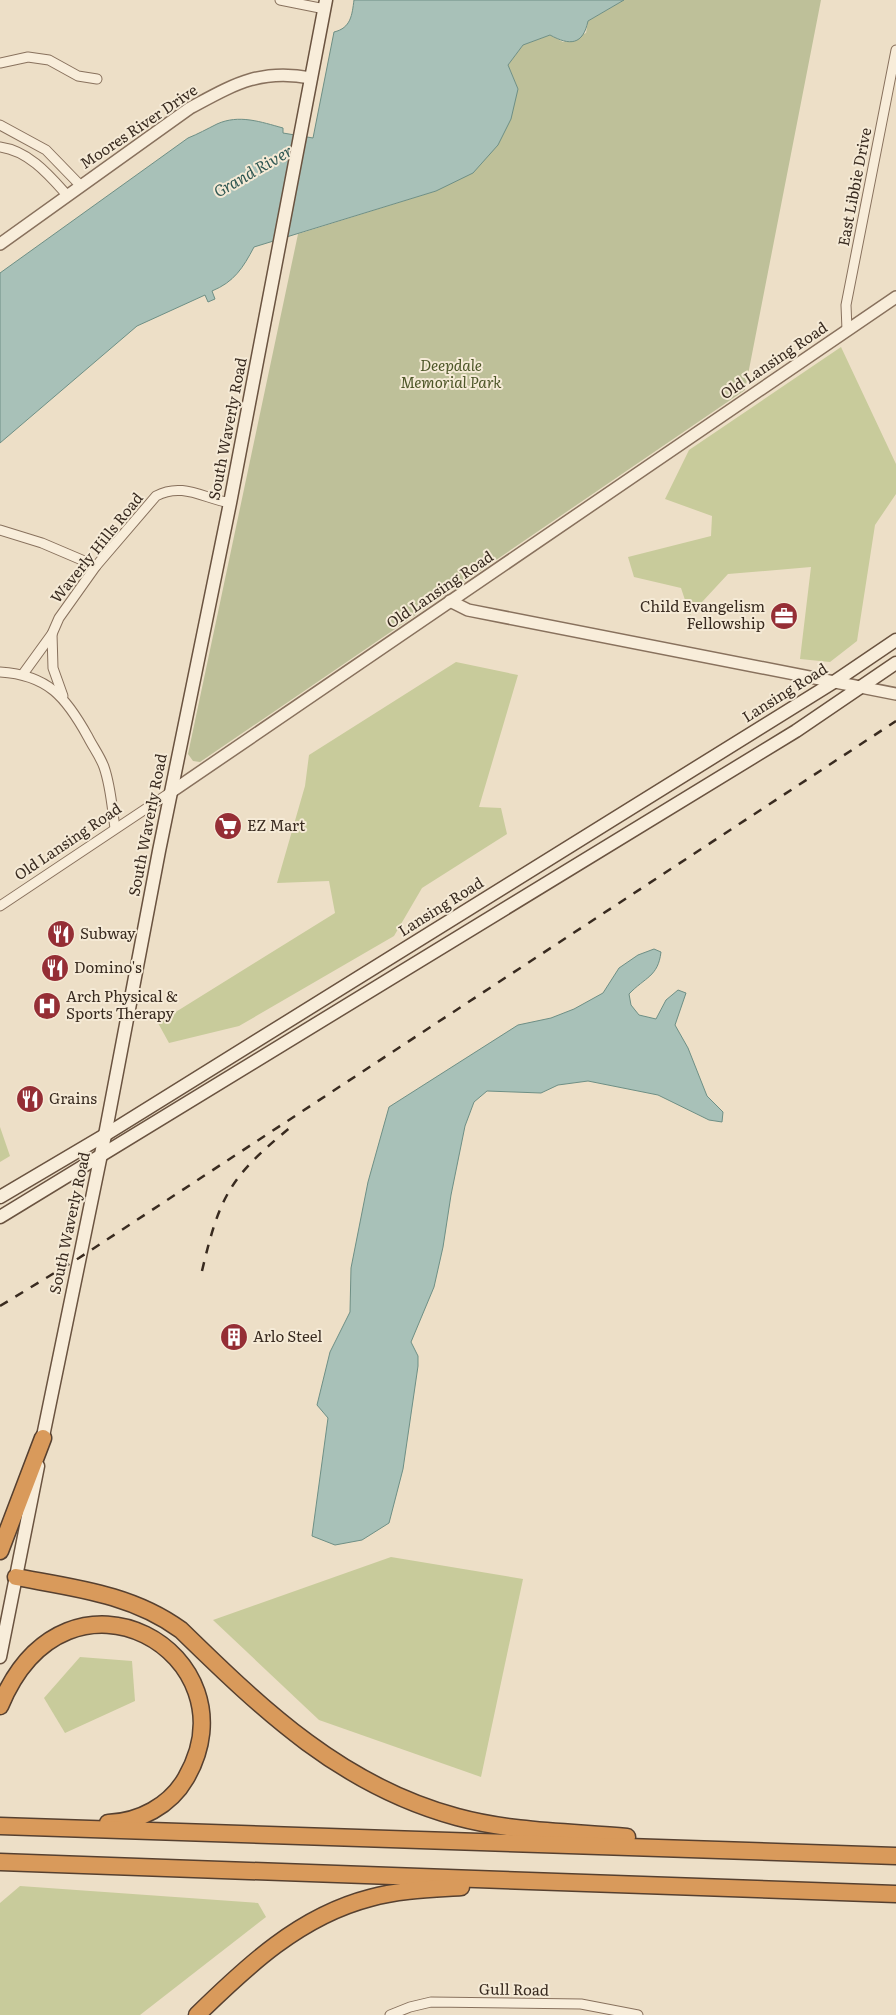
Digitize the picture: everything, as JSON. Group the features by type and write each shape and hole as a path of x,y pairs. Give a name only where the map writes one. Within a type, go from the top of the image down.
{"highway":[{"path":"0,1551 43,1438"},
{"path":"16,1577 114,1596 138,1604 164,1617 181,1630 283,1724 315,1750 349,1772 410,1802 458,1817 510,1827 688,1842 746,1851"},
{"path":"0,1706 22,1665 39,1647 59,1633 74,1628 99,1624 117,1625 140,1631 166,1647 184,1667 192,1681 201,1710 201,1736 195,1760 182,1785 158,1807 145,1815 120,1823 19,1827"},
{"path":"0,1826 896,1856"},
{"path":"0,1862 896,1894"},
{"path":"197,2015 270,1948 298,1930 336,1910 369,1898 415,1890 550,1882"}],"main road":[{"name":"South Waverly Road","path":"0,1657 105,1134 170,792 230,503 274,266 326,4"},
{"name":"Lansing Road","path":"0,1197 105,1134 834,682 896,640"},
{"path":"0,1217 787,736 896,664"}],"street":[{"path":"280,0 326,4"},
{"name":"East Libbie Drive","path":"846,330 846,305 896,50"},
{"path":"0,63 14,59 35,58 49,60 78,76 97,79"},
{"name":"Moores River Drive","path":"0,244 167,123 220,92 258,76 285,74 311,78"},
{"path":"0,125 46,150 80,185"},
{"path":"0,147 8,148 36,163 67,195"},
{"name":"Old Lansing Road","path":"0,906 896,297"},
{"name":"Waverly Hills Road","path":"23,674 52,634 59,618 96,566 156,496 166,491 182,489 230,503"},
{"path":"0,530 42,543 96,566"},
{"path":"450,601 468,610 896,694"},
{"path":"52,634 54,668 63,696 83,727 104,768 115,828"},
{"path":"0,672 23,674 52,688 63,696"},
{"name":"Gull Road","path":"390,2015 410,2006 431,2002 581,2004 638,2015"},
{"path":"580,2015 581,2004"}],"green space":[{"name":"Deepdale Memorial Park","path":"624,0 821,0 745,390 200,762 193,761 188,754 298,234 436,191 518,89 508,65 523,45 550,35 563,42 586,33 588,21"},
{"path":"841,347 896,464 896,494 875,525 857,641 830,662 800,659 811,567 728,574 690,615 681,588 634,577 628,557 711,536 712,516 665,499 689,450"},
{"path":"456,662 518,675 479,807 501,808 507,834 422,888 394,936 239,1026 169,1043 158,1023 335,913 329,881 277,883 305,786 309,755"},
{"path":"0,1127 10,1156 0,1162"},
{"path":"391,1557 523,1579 481,1777 319,1720 213,1620"},
{"path":"80,1657 132,1661 135,1701 65,1733 44,1698"},
{"path":"20,1886 258,1903 266,1917 140,2015 0,2015 0,1903"}],"water":[{"name":"Grand River","path":"354,0 624,0 588,21 583,35 575,41 564,41 550,35 523,45 508,65 518,89 511,119 498,145 473,173 436,191 254,247 237,274 212,291 215,299 208,302 205,295 137,326 0,443 0,273 188,138 217,124 233,120 250,120 283,128 283,133 313,138 334,32 344,27 350,20"},
{"path":"654,949 661,952 657,967 650,976 629,994 631,1005 639,1015 656,1019 666,1000 678,990 686,993 675,1025 688,1048 707,1096 723,1112 722,1122 709,1120 658,1095 588,1081 558,1085 541,1093 487,1091 474,1102 465,1126 434,1287 411,1342 418,1356 418,1366 403,1469 389,1523 362,1540 335,1545 312,1536 328,1418 317,1405 330,1352 350,1312 351,1268 368,1182 389,1107 518,1025 551,1018 574,1009 603,993 619,968 638,955"}],"railway":[{"path":"0,1306 79,1258 896,721"},
{"path":"202,1271 215,1223 222,1204 231,1188 255,1159 292,1126"}],"place":[{"name":"Child Evangelism Fellowship","path":"784,616"},
{"name":"EZ Mart","path":"228,826"},
{"name":"Subway","path":"61,934"},
{"name":"Domino's","path":"55,968"},
{"name":"Arch Physical & Sports Therapy","path":"47,1006"},
{"name":"Grains","path":"30,1099"},
{"name":"Arlo Steel","path":"234,1337"}]}
